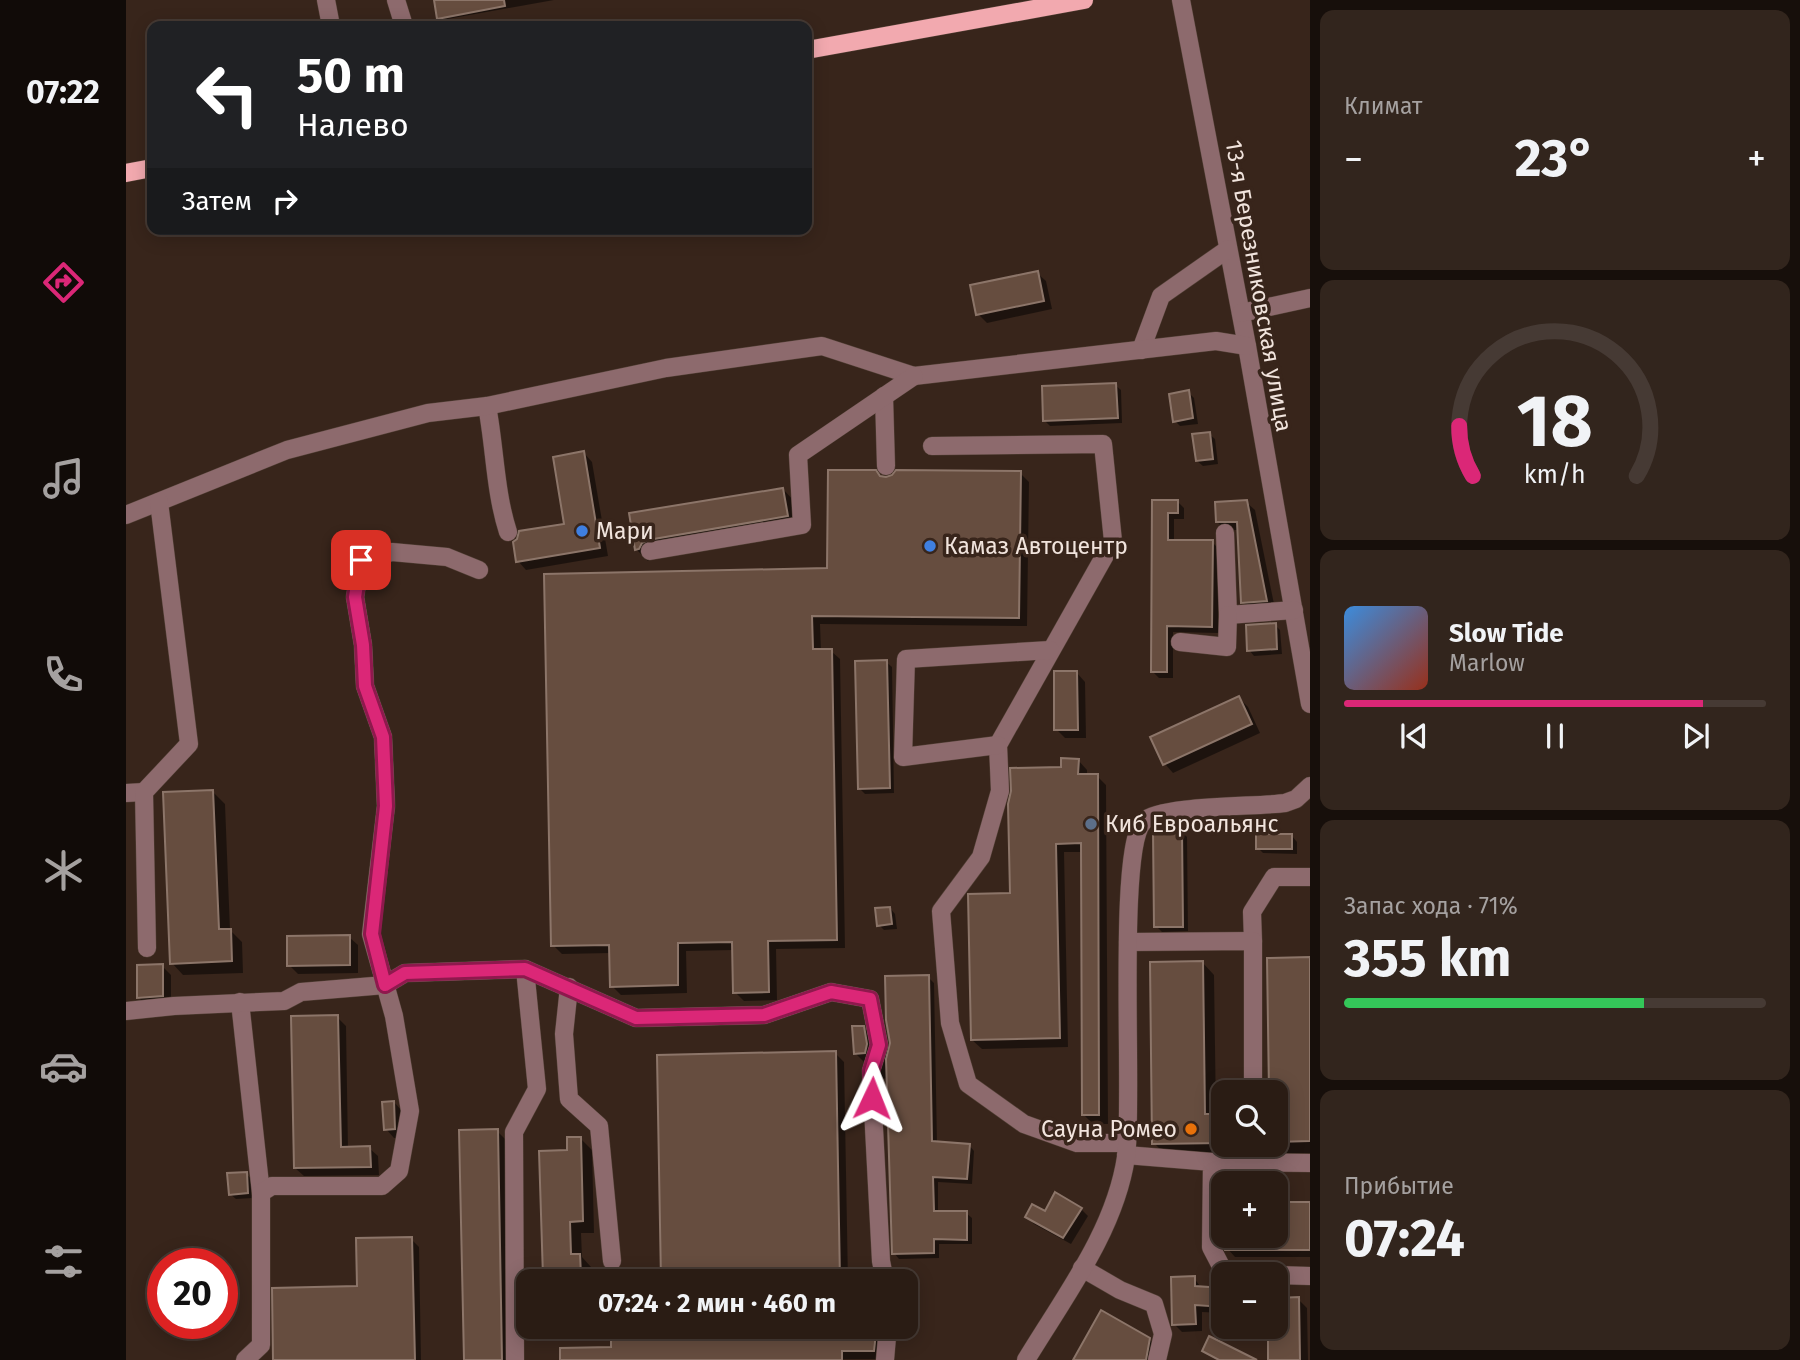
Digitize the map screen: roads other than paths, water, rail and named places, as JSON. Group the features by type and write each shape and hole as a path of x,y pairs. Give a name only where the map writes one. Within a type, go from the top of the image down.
{"main road":[{"path":"812,49 1084,0"},
{"path":"126,173 147,169"}],"street":[{"path":"327,0 330,21"},
{"path":"396,0 402,21"},
{"name":"13-я Березниковская улица","path":"1181,0 1241,313 1310,705"},
{"path":"1141,350 1161,296 1228,249"},
{"path":"1241,313 1310,298"},
{"path":"126,514 287,450 428,413 487,407 666,368 822,346 914,376 1216,341 1247,346"},
{"path":"650,551 802,525 798,455 914,376"},
{"path":"884,396 886,466"},
{"path":"487,407 502,513 508,532"},
{"path":"932,446 1103,444 1113,541 998,745 1000,791 981,857 941,911 950,1023 968,1084 1024,1124 1077,1143 1212,1162 1310,1163"},
{"path":"126,793 144,792 189,744 159,502"},
{"path":"1180,642 1227,647 1225,533"},
{"path":"261,1193 272,1186 382,1186 399,1171 410,1111 394,1016 372,934 386,806 383,737 365,686 363,645 355,597 361,560 392,552 447,557 479,570"},
{"path":"1228,615 1294,610"},
{"path":"998,745 903,757 906,659 1050,650"},
{"path":"144,792 147,948"},
{"path":"1026,1360 1082,1268 1108,1218 1122,1176 1127,1149 1128,942 1137,832 1145,819 1170,812 1270,805 1296,799 1308,792"},
{"path":"1253,1080 1252,912 1274,877 1310,877"},
{"path":"1128,942 1253,941"},
{"path":"515,1360 514,1132 537,1089 525,969"},
{"path":"126,1011 284,1001 300,992 385,985 405,973 525,969 636,1018 764,1015 831,992 870,999 879,1045 871,1071 883,1269"},
{"path":"569,988 564,1034 569,1099 599,1126 612,1261"},
{"path":"240,1002 261,1193 261,1345 245,1360"},
{"path":"1212,1162 1211,1247 1219,1262"},
{"path":"1082,1268 1120,1290 1154,1304 1163,1334 1157,1360"},
{"path":"1288,1276 1310,1276"},
{"path":"885,1360 887,1339"}],"place":[{"name":"Мари","path":"582,531"},
{"name":"Камаз Автоцентр","path":"930,546"},
{"name":"Киб Евроальянс","path":"1091,824"},
{"name":"Сауна Ромео","path":"1191,1129"}]}
